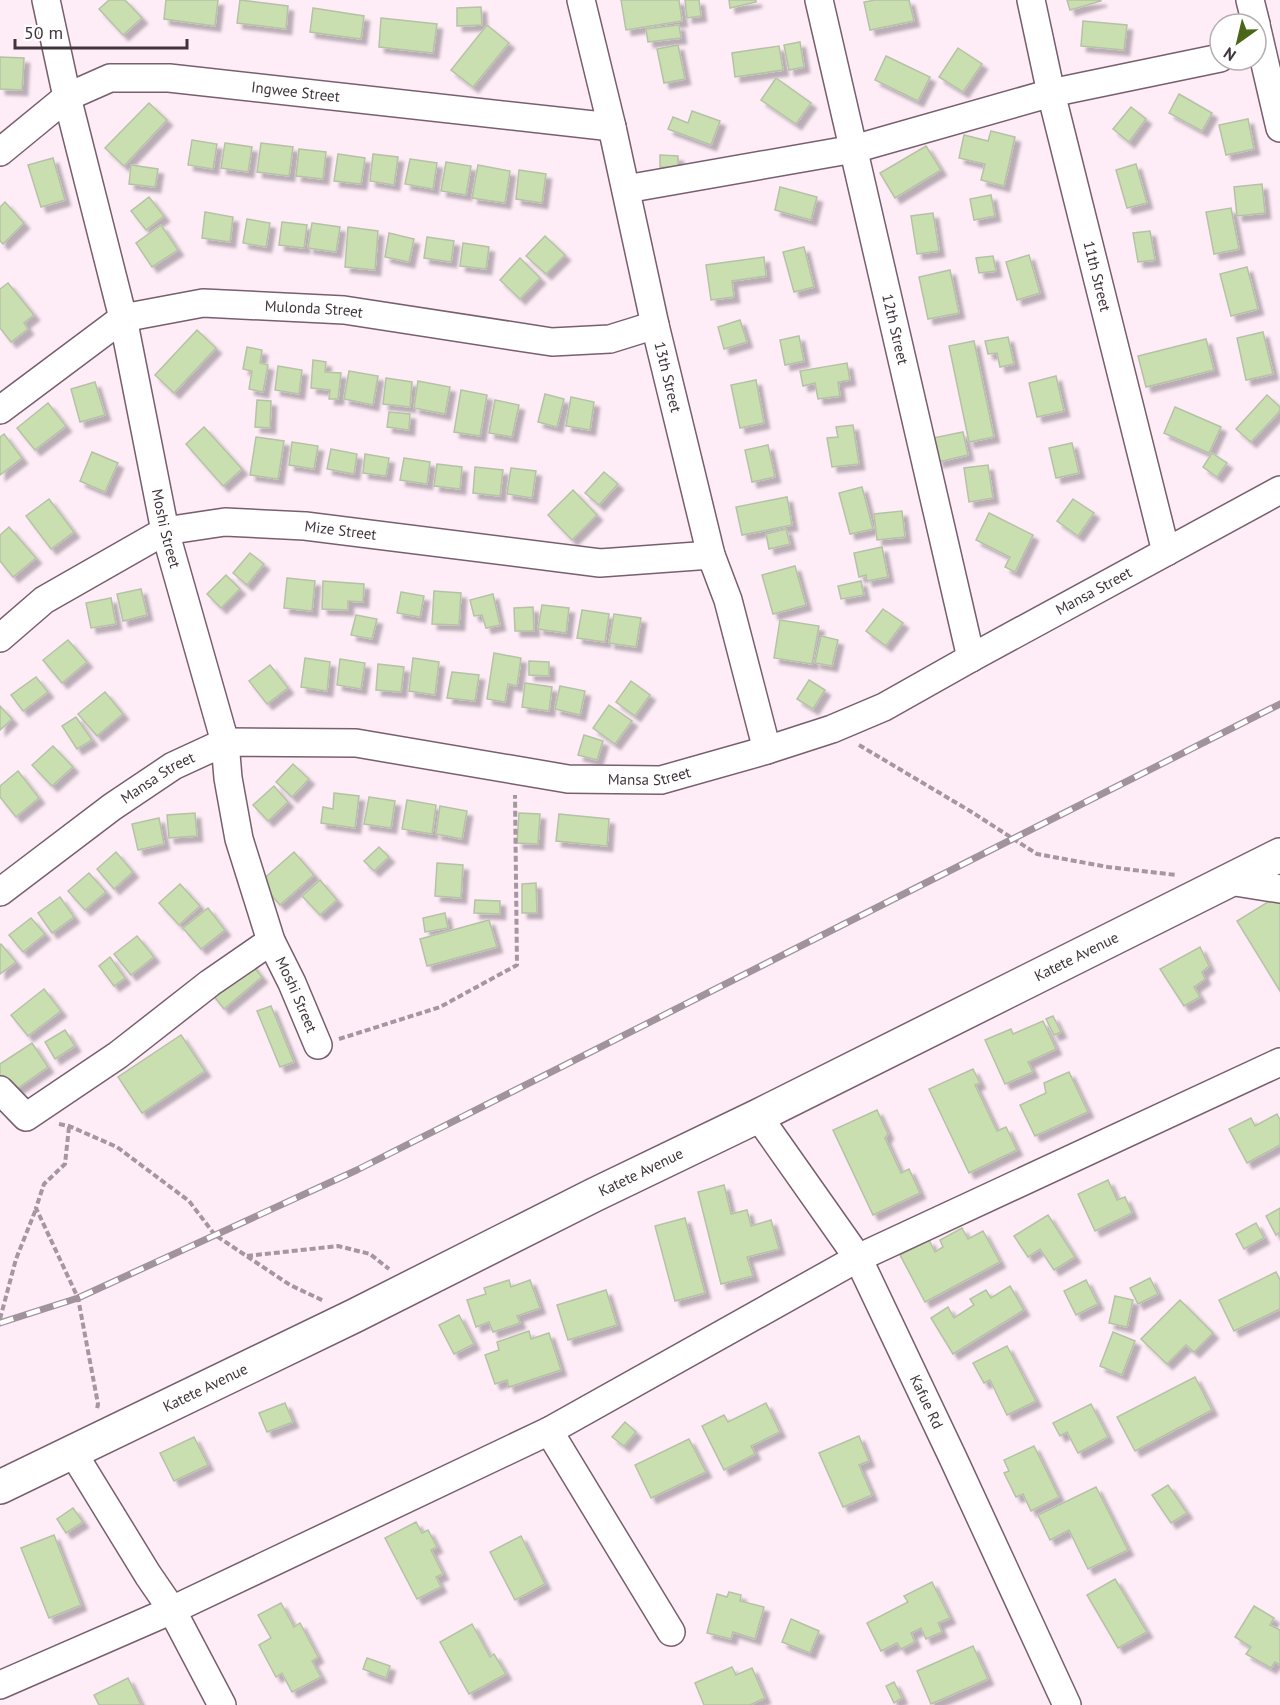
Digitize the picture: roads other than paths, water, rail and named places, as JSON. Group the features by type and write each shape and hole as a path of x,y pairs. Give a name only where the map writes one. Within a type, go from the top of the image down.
{"street":[{"name":"Moshi Street","path":"46,0 67,97 123,318 165,531 225,742 228,778 239,839 271,941 292,983 318,1045"},
{"name":"13th Street","path":"580,0 612,127 655,324 711,555 728,600 767,750"},
{"name":"12th Street","path":"819,0 971,658"},
{"name":"11th Street","path":"1031,0 1051,93 1166,552"},
{"path":"626,189 854,149 1051,93 1208,60"},
{"path":"1268,68 1280,128"},
{"name":"Ingwee Street","path":"0,152 67,97 110,78 169,78 612,127"},
{"name":"Mulonda Street","path":"0,410 123,318 202,303 344,310 552,342 610,339 655,324"},
{"name":"Mansa Street","path":"0,892 112,807 173,766 225,742 356,743 568,779 661,780 767,750 832,729 884,707 1280,490"},
{"name":"Mize Street","path":"0,639 44,600 165,531 225,522 305,526 600,563 711,555"},
{"name":"Katete Avenue","path":"0,1487 354,1316 594,1194 758,1116 1280,855"},
{"path":"1229,881 1280,889"},
{"path":"0,1090 26,1117 118,1055 210,983 271,941"},
{"path":"0,1685 172,1610 549,1431 858,1258 1280,1062"},
{"name":"Kafue Rd","path":"758,1116 858,1258 1067,1705"},
{"path":"549,1431 671,1632"},
{"path":"81,1447 148,1575 172,1610 222,1705"}],"railway":[{"path":"0,1323 78,1298 357,1170 1280,704"}]}
